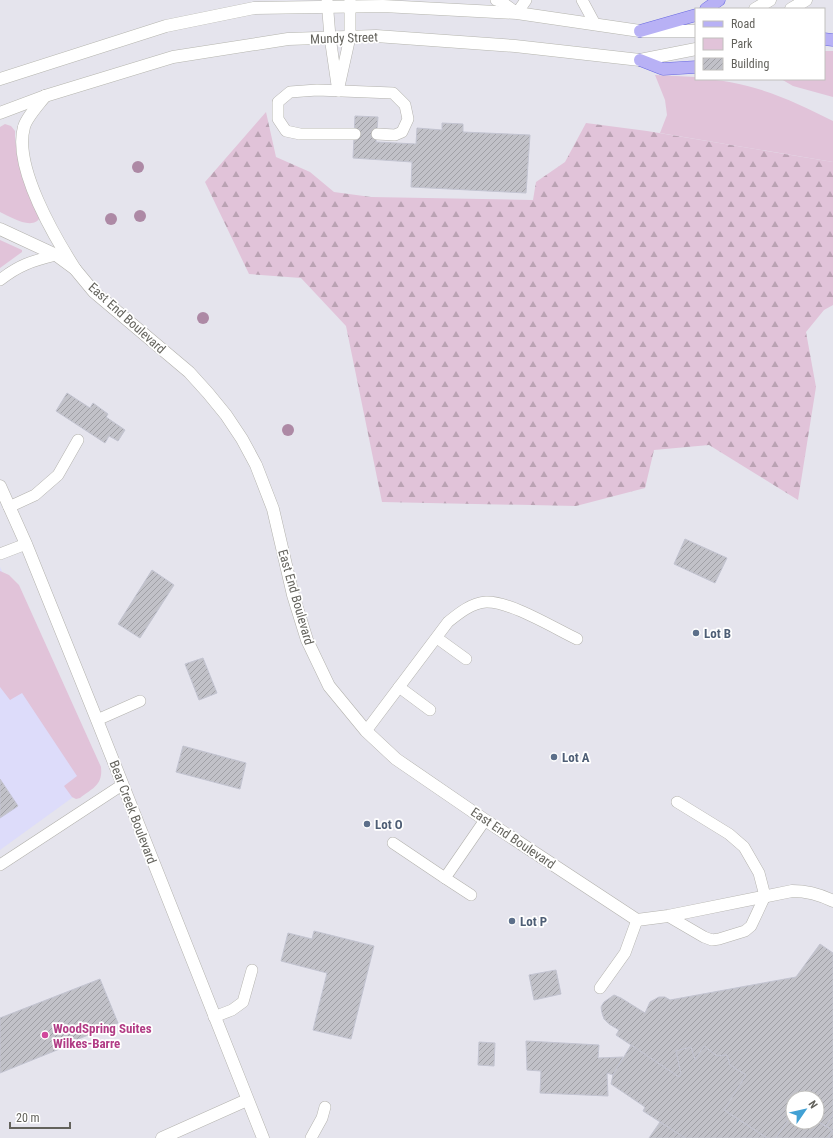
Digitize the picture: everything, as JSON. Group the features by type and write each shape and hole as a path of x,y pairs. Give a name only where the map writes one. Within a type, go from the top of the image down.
{"main road":[{"path":"707,8 719,0"},
{"path":"640,31 695,16"},
{"path":"640,60 663,69 695,67"}],"street":[{"path":"757,8 770,0"},
{"path":"794,8 806,0"},
{"path":"0,79 166,26 254,8 350,3 517,13 640,31 695,31"},
{"name":"Mundy Street","path":"0,113 45,96 173,57 288,40 376,36 515,46 640,60 695,49"},
{"path":"45,96 24,124 21,139 23,158 36,195 52,231 75,268"},
{"name":"East End Boulevard","path":"0,229 56,255 75,268 94,292 189,372 226,415 242,439 256,465 273,509 293,596 307,640 329,686 366,731 396,759 485,820 637,920"},
{"name":"Bear Creek Boulevard","path":"0,486 26,544 97,720 263,1138"},
{"path":"637,920 668,916 792,891 816,893 833,901"},
{"path":"162,1138 247,1100"}],"lane":[{"path":"254,8 268,0"},
{"path":"496,0 502,2 517,13 526,0"},
{"path":"582,0 595,24"},
{"path":"338,91 350,37 350,3"},
{"path":"327,4 338,91"},
{"path":"355,134 300,134 286,131 278,119 278,102 290,92 317,90 393,93 405,105 408,119 402,132 395,135 377,134"},
{"path":"0,280 14,269 29,262 56,255"},
{"path":"9,507 35,496 58,475 78,440"},
{"path":"0,554 26,544"},
{"path":"366,731 448,622 471,606 485,602 498,603 513,607 577,639"},
{"path":"436,638 466,659"},
{"path":"399,687 430,710"},
{"path":"97,720 140,701"},
{"path":"0,865 122,785"},
{"path":"668,916 704,937 712,940 719,939 745,931 751,926 765,896 759,873 744,847 729,834 677,802"},
{"path":"445,878 485,820"},
{"path":"393,843 471,896"},
{"path":"600,988 625,953 637,920"},
{"path":"214,1017 232,1010 244,1002 252,970"},
{"path":"311,1138 322,1118 325,1107"}],"shaded area":[{"path":"0,567 90,763 87,787 0,850"}],"green space":[{"path":"825,51 833,51 833,97 793,86 783,80 825,80"},
{"path":"655,75 695,77 695,80 732,82 750,86 784,98 833,121 833,162 660,133 667,115 665,100"},
{"path":"266,112 276,157 310,172 334,192 371,197 533,200 536,182 565,162 586,123 647,131 833,162 833,305 824,310 806,332 816,387 798,500 709,445 654,450 645,488 576,506 382,502 346,326 301,278 249,274 205,182"},
{"path":"5,124 11,126 15,131 15,142 20,164 41,216 38,221 33,223 16,220 0,212 0,127"},
{"path":"0,240 22,250 22,252 0,268"},
{"path":"0,571 9,575 19,585 101,767 99,782 93,789 80,798 76,799 72,797 64,786 77,776 22,693 10,700 0,687"}],"building":[{"path":"355,116 378,117 376,142 416,144 417,128 442,130 442,123 463,124 463,132 530,135 526,193 411,187 412,162 353,158"},
{"path":"67,393 90,408 93,403 108,414 106,417 125,430 118,441 109,436 105,443 56,411"},
{"path":"685,539 727,558 715,583 674,564"},
{"path":"152,570 174,585 140,638 118,624"},
{"path":"203,658 217,693 199,700 185,664"},
{"path":"183,746 246,763 240,789 176,772"},
{"path":"0,779 18,806 0,818"},
{"path":"314,931 374,946 351,1039 313,1030 327,973 281,961 288,933 312,939"},
{"path":"820,944 833,953 833,1115 825,1125 825,1090 785,1090 785,1125 776,1138 767,1138 724,1110 746,1075 730,1065 727,1055 717,1056 704,1046 695,1060 691,1047 676,1051 681,1074 679,1077 616,1035 619,1030 604,1019 602,1013 601,1007 604,1002 614,995 645,1013 650,1002 659,997 665,997 670,1000 796,977"},
{"path":"556,970 561,994 534,1000 529,975"},
{"name":"WoodSpring Suites Wilkes-Barre","path":"100,979 118,1023 0,1073 0,1018"},
{"path":"526,1041 599,1045 598,1058 623,1057 613,1075 607,1073 608,1096 540,1093 541,1071 527,1070"},
{"path":"479,1042 495,1043 494,1066 478,1065"},
{"path":"631,1045 679,1077 681,1074 676,1051 691,1047 695,1060 704,1046 717,1056 727,1055 730,1065 746,1075 724,1110 767,1138 685,1138 643,1111 645,1107 611,1084 613,1075"},
{"path":"833,1115 833,1138 828,1138 832,1130 826,1126"},
{"path":"660,1122 685,1138 649,1138"},
{"path":"785,1125 785,1130 825,1130 825,1126 832,1130 828,1138 776,1138"}],"place":[{"name":"Lot B","path":"696,633"},
{"name":"Lot A","path":"554,757"},
{"name":"Lot O","path":"367,824"},
{"name":"Lot P","path":"512,921"},
{"name":"WoodSpring Suites Wilkes-Barre","path":"45,1035"}]}
